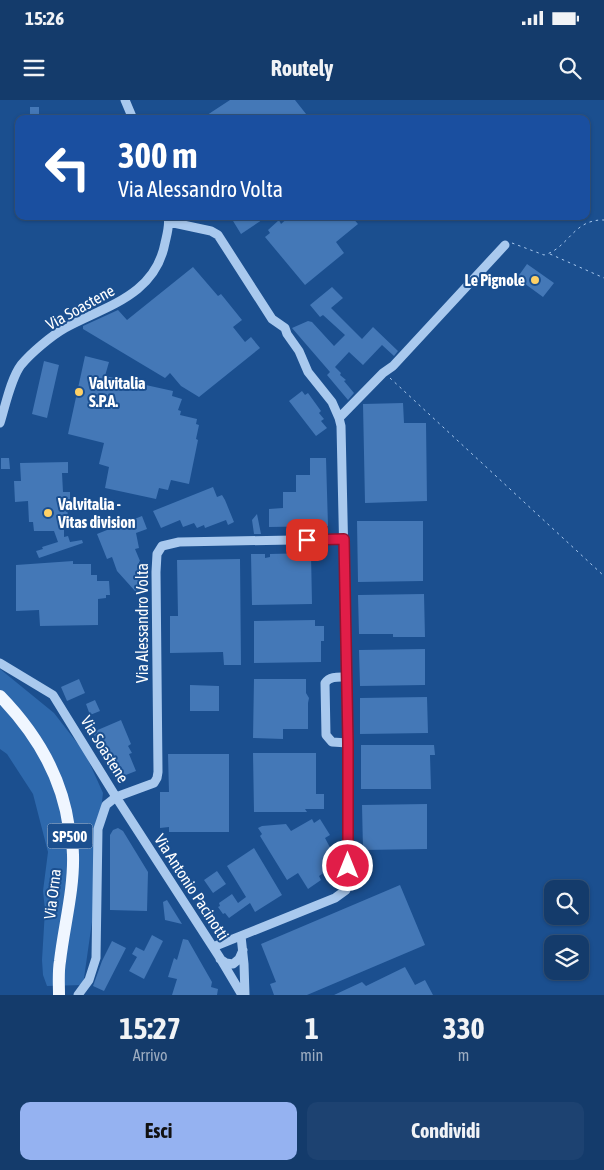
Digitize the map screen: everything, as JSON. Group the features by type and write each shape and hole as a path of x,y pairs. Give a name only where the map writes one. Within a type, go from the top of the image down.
{"main road":[{"name":"Via Orna","path":"0,696 41,746 57,778 67,809 73,854 60,963 59,995"}],"street":[{"path":"125,100 131,115"},
{"name":"Via Soastene","path":"0,423 20,366 64,329 129,297 156,270 164,253 169,220"},
{"path":"172,220 211,231 218,235 272,319 285,328 286,334 299,351 308,372 332,402 340,418 348,743 348,883 346,890 335,898 213,947"},
{"path":"340,418 383,373 393,366 504,245"},
{"name":"Via Alessandro Volta","path":"116,797 154,783 158,778 156,572 157,554 162,546 179,542 344,539"},
{"name":"Via Soastene","path":"0,663 54,695 116,797 106,805 98,829 96,958 89,980 78,995"},
{"path":"346,677 329,678 325,683 326,735 332,742 348,743"},
{"name":"Via Antonio Pacinotti","path":"116,797 243,995"},
{"path":"241,936 244,964 243,995"},
{"path":"220,958 226,963 234,964 239,959 243,950"}],"path":[{"path":"549,254 586,222 593,219 604,220"},
{"path":"504,245 515,243 540,254 549,254 604,278"},
{"path":"383,373 604,576"}],"shaded area":[{"path":"0,669 54,713 85,753 103,793 95,859 94,908 83,985 47,986 43,975 45,910 43,891 48,852 33,794 7,754 0,749"}],"building":[{"path":"230,100 295,100 307,115 207,115"},
{"path":"30,107 39,107 39,115 30,115"},
{"path":"232,220 262,220 241,234"},
{"path":"279,220 281,224 286,220 354,220 358,224 336,242 344,253 305,285 265,237 270,233 268,230"},
{"name":"Le Pignole","path":"527,264 554,283 543,297 517,278"},
{"path":"193,267 218,296 221,294 242,320 233,327 245,342 251,337 260,348 199,397 181,386 170,373 165,378 83,329 83,326 118,310 127,320"},
{"path":"332,287 343,298 331,308 362,339 373,327 398,351 394,356 382,345 363,365 349,352 335,367 354,393 348,400 327,375 330,372 292,328 308,321 312,322 334,346 345,335 323,315 320,317 310,305"},
{"path":"85,356 109,362 105,376 173,391 172,396 182,399 178,410 181,411 180,415 197,419 196,424 199,425 196,439 198,440 189,484 171,480 168,490 159,488 156,499 105,488 109,467 99,464 104,443 68,434"},
{"path":"44,361 59,365 47,418 32,414"},
{"path":"302,391 305,395 308,393 321,411 319,413 324,419 321,421 327,428 316,436 289,401"},
{"path":"403,403 404,423 426,423 427,501 365,503 363,404"},
{"path":"1,458 9,458 10,469 1,469"},
{"path":"310,458 326,458 328,526 269,527 269,509 283,508 283,492 296,492 296,475 310,475"},
{"name":"Valvitalia - Vitas division","path":"68,462 68,473 62,473 63,492 70,492 70,507 67,507 68,517 64,517 64,537 68,536 70,542 82,540 83,543 39,558 36,551 58,542 54,531 34,531 33,522 29,522 28,501 15,502 14,481 21,481 20,463"},
{"path":"213,487 217,497 222,495 225,500 234,522 228,525 226,520 205,528 204,525 197,528 194,523 183,527 180,520 161,528 153,511"},
{"path":"257,514 261,534 254,534 252,520"},
{"path":"142,516 147,529 136,533 139,548 135,549 140,561 140,588 135,591 117,571 112,557 107,559 97,534"},
{"path":"357,521 423,521 423,581 358,582"},
{"path":"311,553 312,604 252,605 251,554 265,554 265,558 270,557 270,554"},
{"path":"240,559 241,665 224,665 223,652 170,653 170,616 178,616 177,560"},
{"path":"73,561 73,564 91,564 91,575 97,575 97,581 109,581 110,595 106,595 106,598 98,599 98,625 40,626 39,610 16,611 16,565"},
{"path":"424,594 425,637 393,637 393,634 359,634 358,595"},
{"path":"315,620 315,626 324,626 324,641 321,641 321,662 254,663 254,621"},
{"path":"425,649 425,685 360,686 359,650"},
{"path":"79,679 85,693 67,701 61,687"},
{"path":"254,679 306,679 306,693 309,698 308,729 283,729 283,739 253,738"},
{"path":"190,685 219,686 219,711 190,711"},
{"path":"427,697 428,733 360,734 360,698"},
{"path":"95,700 100,711 90,715 86,704"},
{"path":"121,720 131,744 128,746 132,753 129,754 136,771 118,778 110,762 108,763 105,755 103,756 93,732"},
{"path":"361,745 434,745 435,755 430,755 431,789 361,789"},
{"path":"253,753 316,753 316,794 324,794 324,809 305,809 307,812 254,812"},
{"path":"168,754 229,754 229,832 169,832 169,827 160,828 160,792 169,792"},
{"path":"427,804 427,849 363,850 362,805"},
{"path":"312,819 314,823 320,819 330,835 325,838 333,853 329,855 331,858 328,870 319,876 321,880 308,889 298,873 287,880 260,836 262,834 258,828 286,824 291,831"},
{"path":"118,828 123,831 148,872 147,911 110,910 110,835 113,830"},
{"path":"254,848 282,895 255,912 250,903 229,918 218,907 220,906 219,903 232,894 238,903 246,897 227,866"},
{"path":"217,871 226,884 213,893 204,880"},
{"path":"400,885 425,945 307,995 274,995 270,984 276,982 261,944"},
{"path":"167,900 182,924 165,920 163,902"},
{"path":"152,935 163,941 144,979 129,971 137,957 132,954 136,947 144,951"},
{"path":"183,939 188,940 212,982 211,987 218,989 217,995 172,995 177,979 168,977 174,958 177,960"},
{"path":"112,941 126,948 104,991 93,986"},
{"path":"405,967 415,985 425,980 433,995 334,995 362,982 366,986"}],"place":[{"name":"Le Pignole","path":"535,280"},
{"name":"Valvitalia S.P.A.","path":"79,392"},
{"name":"Valvitalia - Vitas division","path":"48,513"}],"route":[{"path":"307,540 344,539 348,743 348,866"}]}
